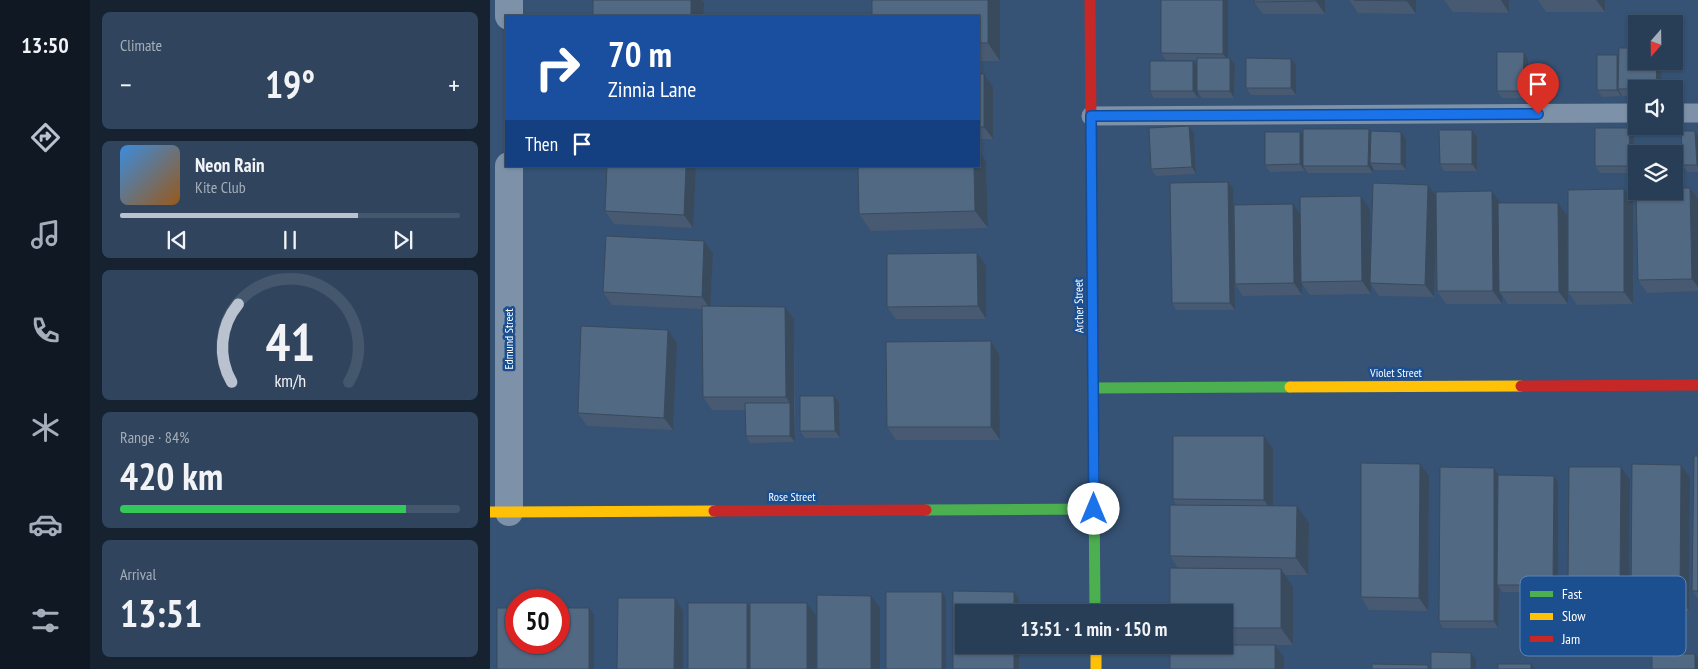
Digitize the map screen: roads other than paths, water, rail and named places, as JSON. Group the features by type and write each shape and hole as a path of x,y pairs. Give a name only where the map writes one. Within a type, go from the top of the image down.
{"street":[{"path":"509,0 509,15"},
{"name":"Archer Street","path":"1090,0 1095,604"},
{"name":"Edmund Street","path":"500,512 509,167"},
{"name":"Violet Street","path":"1094,388 1698,385"},
{"name":"Rose Street","path":"500,512 1094,509"},
{"path":"1096,654 1096,669"}],"lane":[{"path":"1091,116 1628,113"},
{"path":"1683,113 1698,113"}]}
